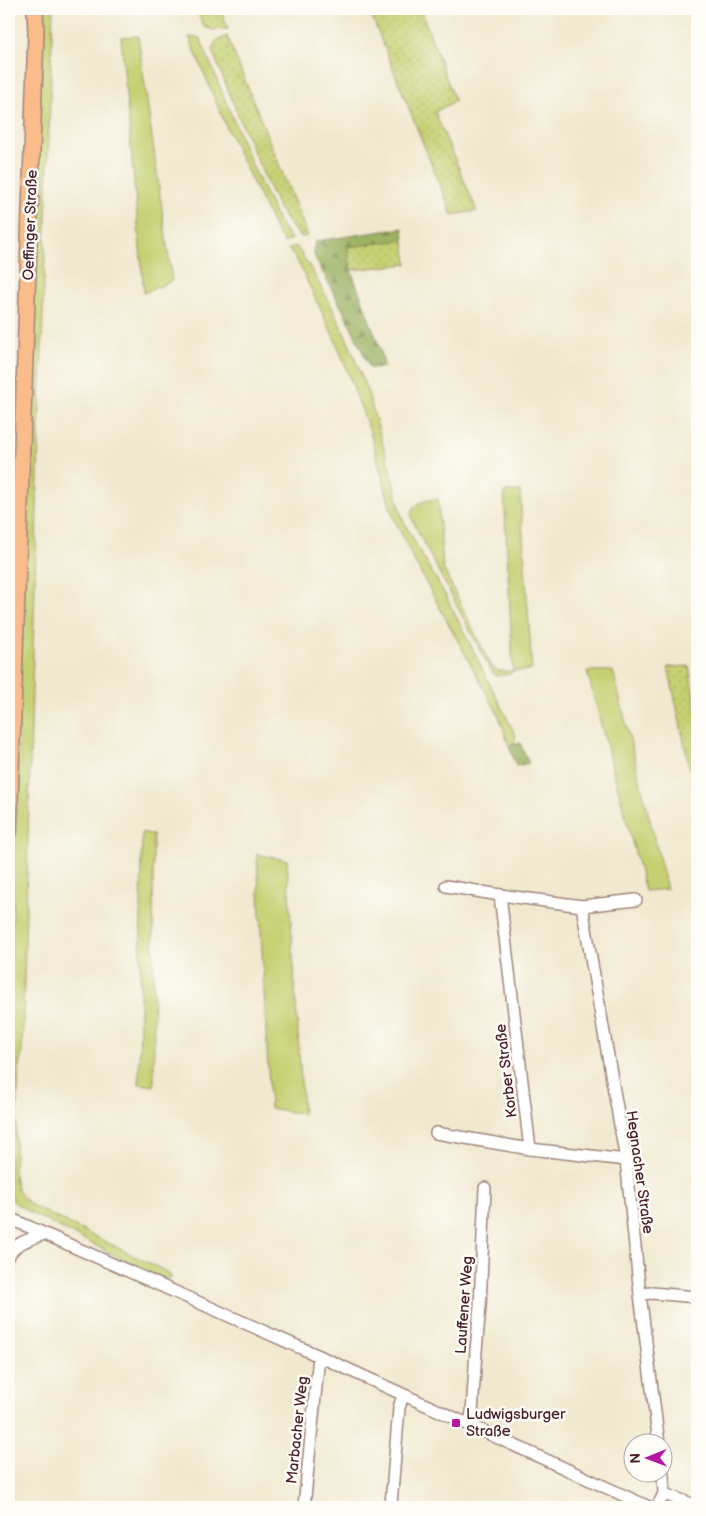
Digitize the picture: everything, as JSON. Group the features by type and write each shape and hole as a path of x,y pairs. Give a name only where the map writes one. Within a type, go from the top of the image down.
{"main road":[{"name":"Oeffinger Straße","path":"9,832 27,340 36,42 35,9"}],"street":[{"path":"446,886 582,906 636,900"},
{"name":"Korber Straße","path":"500,895 530,1148"},
{"name":"Hegnacher Straße","path":"582,906 626,1160 640,1294 659,1434"},
{"path":"436,1133 530,1148 626,1160"},
{"name":"Lauffener Weg","path":"469,1424 472,1413 480,1306 484,1188"},
{"path":"9,1218 319,1356 649,1507"},
{"path":"9,1255 13,1249 24,1241 44,1234"},
{"path":"640,1294 652,1293 697,1297"},
{"name":"Marbacher Weg","path":"304,1507 319,1356"},
{"path":"391,1504 399,1408 403,1395"},
{"path":"657,1507 664,1494 664,1484"},
{"path":"664,1494 693,1504"}],"green space":[{"path":"41,9 53,9 22,1054 19,1066 14,1175 20,1193 33,1206 163,1270 172,1277 164,1280 31,1213 14,1202 9,1192 9,1021"},
{"path":"196,9 221,9 228,29 214,30 204,27"},
{"path":"421,10 455,101 435,112 477,211 452,215 372,17"},
{"path":"138,36 172,281 144,293 121,37"},
{"path":"227,36 308,236 301,237 281,213 235,107 212,50 216,41"},
{"path":"189,37 200,38 251,163 279,222 291,239 284,243 276,231 228,131"},
{"path":"403,228 404,240 348,247 351,270 381,351 384,367 370,368 348,320 316,260 313,250 316,241"},
{"path":"404,240 407,264 351,270 348,247"},
{"path":"296,246 330,303 351,348 369,396 402,518 445,594 516,736 514,743 509,746 499,716 413,559 392,514 370,432 337,344 298,262 288,249"},
{"path":"520,491 532,670 513,671 504,492"},
{"path":"438,499 443,568 491,666 498,671 513,671 510,674 496,676 490,669 412,518 413,509 419,503"},
{"path":"689,666 697,717 697,802 668,667"},
{"path":"587,671 613,671 667,889 645,891"},
{"path":"514,743 520,743 529,763 516,766 509,746"},
{"path":"142,832 153,835 154,1086 139,1084"},
{"path":"257,854 287,860 303,1114 270,1108"}],"place":[{"name":"Ludwigsburger Straße","path":"456,1423"}]}
